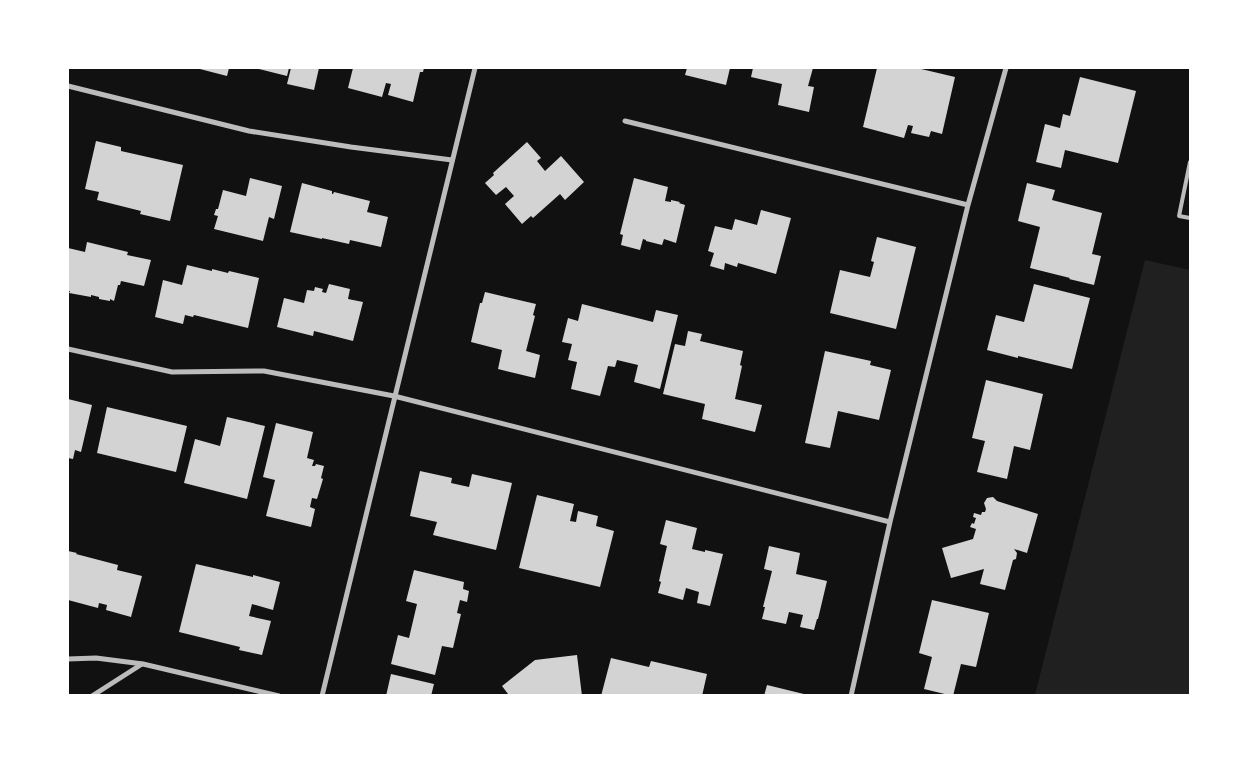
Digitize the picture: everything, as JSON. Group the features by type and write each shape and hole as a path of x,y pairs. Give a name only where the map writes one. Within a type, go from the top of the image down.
{"street":[{"path":"322,696 475,68"},
{"path":"851,696 890,522 968,205 1006,68"},
{"path":"68,86 248,131 452,160"},
{"path":"625,121 968,205"},
{"path":"68,349 172,372 264,371 394,396 890,522"},
{"path":"68,659 96,658 143,664 278,696"},
{"path":"92,696 143,664"}],"lane":[{"path":"1190,162 1180,216 1190,218"}],"shaded area":[{"path":"1145,260 1190,270 1190,695 1035,695"}],"building":[{"path":"196,68 229,68 227,76"},
{"path":"255,68 289,68 287,76"},
{"path":"291,68 319,68 314,90 287,84"},
{"path":"353,68 424,68 423,72 420,72 413,102 388,95 391,84 386,83 382,97 348,88"},
{"path":"687,68 730,68 726,85 685,75"},
{"path":"753,68 813,68 808,86 814,87 809,112 778,105 782,84 751,77"},
{"path":"877,68 917,68 955,77 942,134 931,131 929,137 911,133 913,126 908,125 904,138 863,127"},
{"path":"1080,77 1136,91 1118,163 1065,150 1061,168 1036,162 1045,124 1060,128 1063,114 1070,116"},
{"path":"96,141 121,147 121,151 183,165 170,221 140,214 141,211 97,200 99,192 85,189"},
{"path":"527,142 541,158 537,161 545,171 561,156 584,182 565,200 560,194 533,218 531,216 522,224 505,204 514,196 506,187 496,195 485,183 494,175 493,173"},
{"path":"250,178 282,186 274,219 269,217 263,241 214,229 218,216 214,215 216,209 218,209 223,190 246,196"},
{"path":"634,178 668,187 665,201 671,202 671,200 685,205 676,243 664,239 662,245 643,239 640,250 621,245 623,235 620,234"},
{"path":"302,183 332,191 332,194 334,192 370,201 367,212 388,217 381,247 350,240 349,244 290,232"},
{"path":"1027,183 1055,190 1052,200 1102,213 1092,254 1101,256 1094,285 1030,268 1040,227 1018,221"},
{"path":"761,210 791,218 776,274 738,263 737,267 725,263 724,270 710,266 714,253 708,251 715,226 732,230 735,219 757,225"},
{"path":"877,237 916,247 896,329 830,313 840,270 870,277 874,262 871,261"},
{"path":"87,242 128,252 127,255 151,260 144,286 121,281 120,285 118,285 114,301 99,299 99,297 91,295 91,297 69,293 68,248 85,252"},
{"path":"187,265 212,271 212,269 228,273 229,271 259,278 248,328 194,315 193,317 185,315 183,324 155,317 163,280 182,285"},
{"path":"329,284 350,289 348,299 363,302 353,341 314,331 313,336 277,327 284,298 304,303 307,290 314,291 315,287 323,289 322,292 326,293"},
{"path":"1034,284 1090,298 1072,369 987,350 996,315 1024,322"},
{"path":"485,292 536,304 533,315 535,316 526,351 540,355 535,378 498,369 502,350 471,342 480,303 482,303"},
{"path":"582,304 653,322 656,310 678,315 660,389 634,382 638,365 617,360 615,367 608,366 600,396 571,389 577,362 568,360 572,344 562,342 568,318 578,321"},
{"path":"688,331 702,334 700,341 743,351 735,399 762,405 755,432 702,419 705,404 663,394 675,344 685,346"},
{"path":"825,351 871,361 870,365 891,370 879,420 838,411 830,448 805,443"},
{"path":"986,380 1043,394 1030,450 1014,446 1007,479 977,472 985,441 972,438"},
{"path":"68,399 92,405 81,452 75,450 73,459 68,458"},
{"path":"107,407 187,426 176,472 97,453"},
{"path":"227,417 265,426 247,499 184,483 195,439 220,446"},
{"path":"276,423 313,432 307,458 314,460 312,466 316,464 324,466 321,478 323,479 317,499 312,498 310,507 315,509 311,527 266,516 275,480 263,477"},
{"path":"420,471 452,478 451,483 469,487 472,474 512,483 496,550 433,535 437,522 410,516"},
{"path":"537,495 574,504 570,521 576,522 578,511 598,516 596,526 614,531 600,587 519,568"},
{"path":"993,497 997,501 1038,514 1027,553 1014,549 1017,553 1016,559 1013,560 1005,590 980,584 984,569 951,578 942,548 973,539 976,529 970,527 972,523 974,524 976,518 973,517 974,513 981,515 982,512 985,512 984,503 987,498"},
{"path":"666,520 697,528 692,549 723,554 710,606 697,603 699,592 686,588 683,600 658,593 667,546 660,544"},
{"path":"769,546 800,553 796,574 827,581 814,630 800,627 803,615 789,612 786,624 762,619 772,571 764,569"},
{"path":"68,551 118,565 117,570 142,576 131,617 106,610 107,605 99,603 98,608 68,600"},
{"path":"196,564 280,582 273,610 252,604 249,616 271,621 262,655 239,650 240,647 179,632"},
{"path":"414,570 464,582 463,589 469,591 467,602 460,600 457,613 461,614 453,648 442,646 435,675 391,664 398,635 409,638 417,604 406,601"},
{"path":"932,600 989,613 976,667 961,664 953,696 924,689 932,657 919,653"},
{"path":"577,655 582,696 507,696 508,694 502,686 535,660"},
{"path":"611,658 649,667 651,661 707,674 702,696 601,696"},
{"path":"391,674 434,684 431,696 386,696"},
{"path":"767,685 808,695 808,696 764,696"}]}
